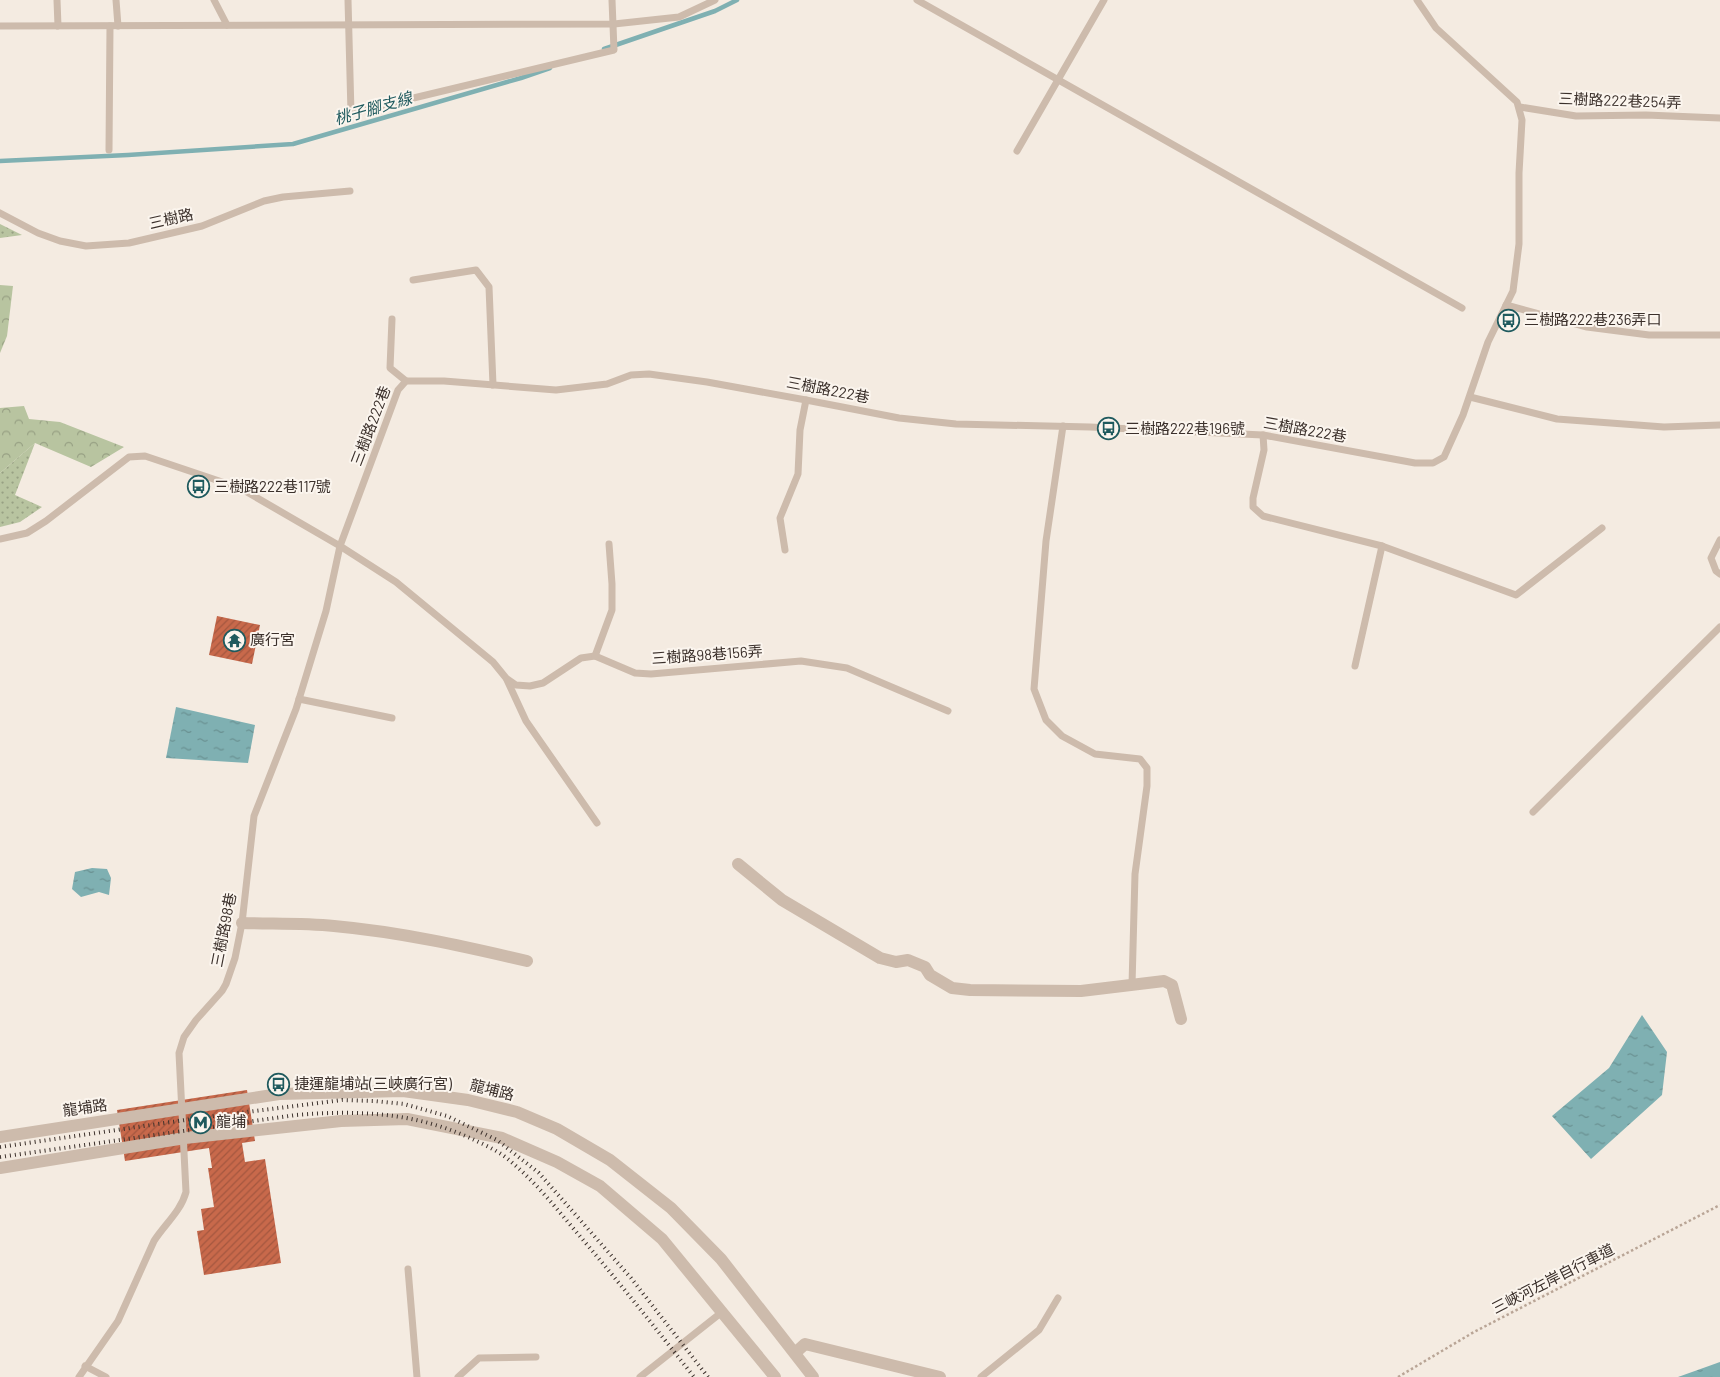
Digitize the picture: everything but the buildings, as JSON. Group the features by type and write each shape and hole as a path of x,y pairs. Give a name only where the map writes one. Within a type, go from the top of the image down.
{"street":[{"path":"738,864 782,900 880,958 896,962 908,960 925,967 930,975 952,988 970,990 1081,991 1164,981 1172,985 1181,1019"},
{"path":"242,923 332,925 385,931 442,941 527,961"},
{"name":"龍埔路","path":"0,1137 279,1094 403,1091 468,1100 525,1116 557,1128 610,1160 671,1208 721,1259 813,1377"},
{"path":"0,1168 185,1138 341,1120 406,1119 502,1138 557,1162 600,1186 662,1239 775,1377"},
{"path":"795,1353 804,1344 940,1377"}],"lane":[{"path":"58,0 58,26"},
{"path":"116,0 118,26"},
{"path":"214,0 227,25"},
{"path":"348,0 351,113 614,50 612,0"},
{"path":"0,26 614,24 680,17 715,0"},
{"path":"917,0 1462,308"},
{"path":"1017,151 1104,0"},
{"path":"1417,0 1436,28 1517,102 1520,107"},
{"path":"110,26 110,150"},
{"name":"三樹路222巷254弄","path":"1520,107 1576,116 1646,115 1720,118"},
{"name":"三樹路222巷","path":"340,546 398,390 406,381 444,381 556,390 607,384 631,375 649,374 707,382 899,418 956,424 1063,426 1264,435 1415,463 1433,463 1444,457 1463,416 1488,342 1514,292 1519,244 1519,173 1522,120 1520,107"},
{"name":"三樹路","path":"0,213 38,233 60,241 86,246 129,243 202,226 264,201 283,197 350,191"},
{"path":"413,280 476,270 489,287 493,385"},
{"path":"1506,305 1587,327 1649,335 1720,334"},
{"path":"392,319 390,368 406,381"},
{"path":"1470,397 1557,420 1664,428 1720,425"},
{"path":"785,550 780,518 798,474 800,430 806,400"},
{"path":"1063,426 1046,540 1034,689 1046,720 1062,736 1094,754 1140,759 1147,768 1147,786 1135,874 1132,985"},
{"path":"1264,435 1264,450 1253,498 1253,507 1263,516 1382,546 1516,595 1602,528"},
{"path":"0,539 27,533 46,521 129,457 145,456 240,488 340,546 396,582 494,662 506,678 526,721 598,823"},
{"path":"1720,540 1711,558 1716,571 1720,574"},
{"path":"506,678 516,686 530,686 543,683 581,658 594,656 612,610 609,544"},
{"name":"三樹路98巷","path":"79,1377 118,1320 154,1241 178,1210 184,1199 186,1192 185,1138 179,1053 184,1037 196,1020 222,991 235,958 242,923 254,816 299,699 326,611 340,546"},
{"path":"1355,666 1382,546"},
{"path":"1532,812 1720,627"},
{"name":"三樹路98巷156弄","path":"594,656 635,672 651,674 801,661 847,668 948,711"},
{"path":"299,699 392,718"},
{"path":"408,1269 417,1377"},
{"path":"981,1377 1039,1330 1058,1298"},
{"path":"640,1377 722,1312"},
{"path":"458,1377 479,1358 536,1357"},
{"path":"85,1366 106,1377"}],"path":[{"name":"三峽河左岸自行車道","path":"1398,1377 1474,1332 1720,1205"}],"green space":[{"path":"0,224 22,235 0,238"},
{"path":"0,285 13,286 7,336 0,353"},
{"path":"24,406 29,419 60,422 124,447 91,467 35,443 0,473 0,408"},
{"path":"35,443 15,495 42,507 20,522 0,527 0,473"}],"water":[{"path":"176,707 255,725 248,763 166,758"},
{"path":"92,868 107,869 111,878 109,895 99,892 81,897 72,889 75,872"},
{"path":"1642,1015 1667,1052 1662,1095 1591,1159 1552,1116 1609,1068"},
{"path":"1720,1362 1720,1377 1678,1377"}],"waterway":[{"name":"桃子腳支線","path":"604,49 715,11 737,0"},
{"name":"桃子腳支線","path":"0,161 293,144 550,68"}],"railway":[{"path":"0,1147 199,1118 342,1100 404,1104 447,1116 497,1140 539,1173 631,1278 708,1377"},
{"path":"0,1157 319,1113 385,1115 406,1118 449,1129 496,1151 526,1175 598,1258 694,1377"}],"place":[{"name":"三樹路222巷236弄口","path":"1508,320"},
{"name":"三樹路222巷196號","path":"1109,429"},
{"name":"三樹路222巷117號","path":"198,487"},
{"name":"廣行宮","path":"234,640"},
{"name":"捷運龍埔站(三峽廣行宮)","path":"278,1084"},
{"name":"龍埔","path":"200,1122"}]}
